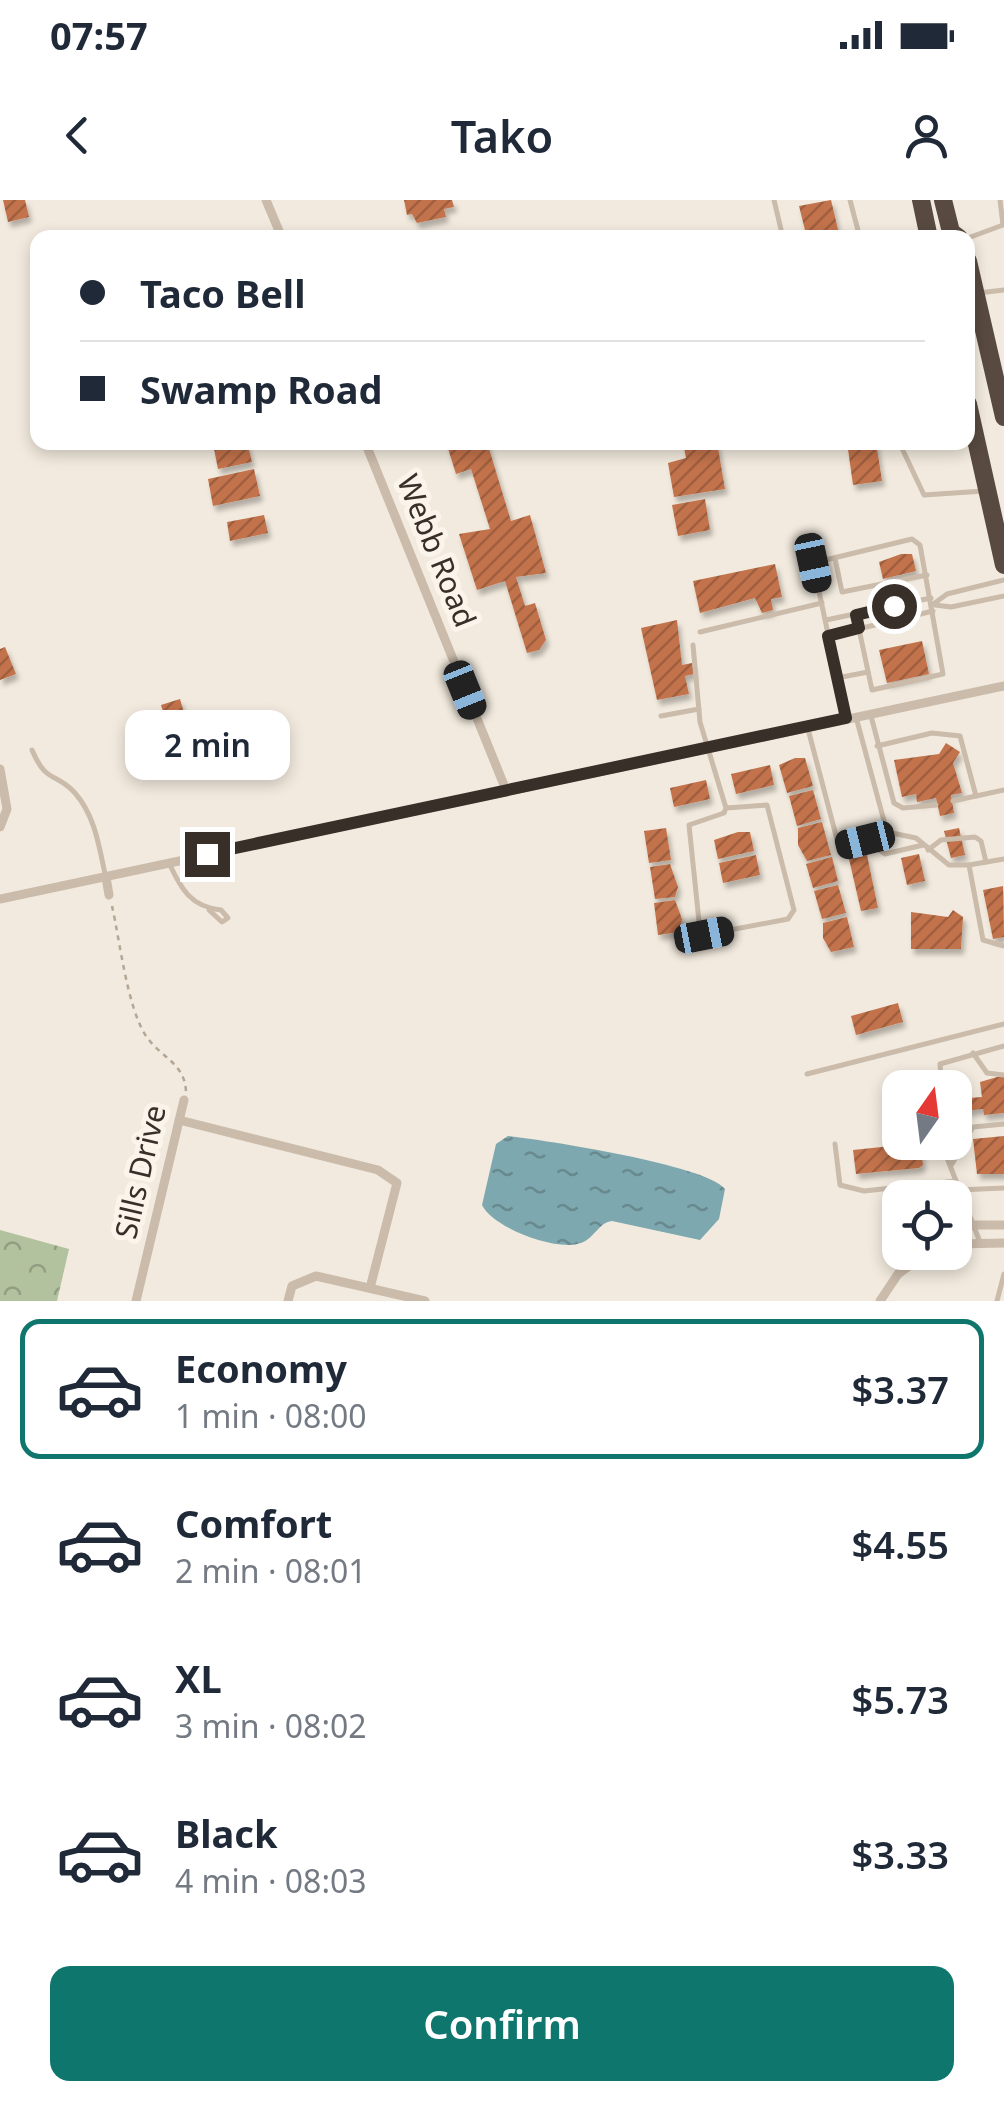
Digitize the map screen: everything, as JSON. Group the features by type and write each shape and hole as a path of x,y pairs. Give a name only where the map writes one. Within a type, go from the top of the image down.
{"highway":[{"path":"921,200 928,230"},
{"path":"944,200 951,230"},
{"path":"953,200 961,230"},
{"path":"975,294 996,346 1004,417"},
{"path":"975,436 1004,565"}],"street":[{"path":"266,200 279,230"},
{"name":"Webb Road","path":"368,450 506,790"},
{"path":"0,899 1004,686"},
{"path":"0,769 7,809 0,827"},
{"path":"106,876 109,895"},
{"name":"Sills Drive","path":"136,1301 184,1100"},
{"path":"179,1120 378,1170 397,1183 370,1288"},
{"path":"974,1225 1004,1225"},
{"path":"972,1243 1004,1244"},
{"path":"880,1301 903,1270"},
{"path":"288,1301 292,1286 316,1276 425,1301"}],"lane":[{"path":"774,200 781,230"},
{"path":"850,200 858,230"},
{"path":"975,234 1004,225 1000,200"},
{"path":"975,294 1004,290"},
{"path":"903,450 924,495 987,491"},
{"path":"856,615 872,690 943,674 924,551 912,540 813,563 838,678 887,832 916,838 949,865 1004,859"},
{"path":"835,558 842,592 928,575"},
{"path":"828,636 932,605 947,594 1004,580"},
{"path":"825,621 932,605 951,607 1004,596"},
{"path":"700,632 822,603"},
{"path":"693,645 706,747 726,808 724,813 688,825 700,931 704,935 788,919 794,910 767,805 726,808"},
{"path":"838,678 868,672"},
{"path":"661,716 699,710"},
{"path":"870,714 894,803 903,808 936,805"},
{"path":"808,726 840,847 865,840 885,854 974,836 981,841 986,862"},
{"path":"878,746 932,733 960,736 976,796"},
{"path":"714,769 719,744"},
{"path":"32,750 42,774 72,789 85,807 106,876"},
{"path":"953,802 1004,790"},
{"path":"169,863 186,894 209,910"},
{"path":"969,865 984,940 1004,946"},
{"path":"807,1074 1004,1024"},
{"path":"940,1070 940,1064 1004,1046"},
{"path":"973,1052 987,1073 1004,1074"},
{"path":"952,1164 973,1127 1004,1124"},
{"path":"835,1144 840,1185 864,1191 882,1189"},
{"path":"951,1160 956,1180"},
{"path":"972,1189 1004,1188"},
{"path":"972,1220 980,1242"},
{"path":"997,1301 1004,1274"}],"path":[{"name":"Sills Drive","path":"109,895 139,1021 158,1049 179,1066 184,1078 184,1100"}],"green space":[{"path":"0,1230 69,1249 57,1301 0,1301"}],"water":[{"path":"508,1136 623,1155 712,1180 725,1189 719,1219 700,1240 612,1221 586,1241 570,1245 527,1236 499,1222 482,1205 496,1144"}],"building":[{"path":"3,200 25,200 29,217 8,222"},
{"path":"404,200 452,200 454,207 444,209 446,217 417,223 412,214 407,215"},
{"path":"831,200 838,230 805,230 799,206"},
{"path":"214,450 249,450 252,462 218,469"},
{"path":"448,450 489,450 511,521 530,515 546,573 516,577 525,606 535,603 546,640 539,650 527,653 505,581 477,590 459,534 490,529 471,469 456,474"},
{"path":"684,450 718,450 725,489 674,497 668,463 686,458"},
{"path":"848,450 877,450 882,481 853,485"},
{"path":"254,469 260,496 213,506 208,479"},
{"path":"705,499 710,530 678,536 672,505"},
{"path":"264,515 268,533 230,541 227,522"},
{"path":"912,554 916,571 883,579 879,562"},
{"path":"775,564 782,597 771,599 773,610 762,613 755,598 700,613 693,581"},
{"path":"677,620 682,665 692,663 694,674 685,676 689,694 657,700 641,628"},
{"path":"922,641 929,674 887,683 879,650"},
{"path":"5,647 16,674 0,680 0,649"},
{"path":"180,699 188,726 169,732 161,705"},
{"path":"946,743 960,752 953,763 962,793 951,795 954,813 940,816 936,798 917,802 916,794 902,797 894,760 939,754"},
{"path":"805,758 813,786 787,793 779,765"},
{"path":"770,765 774,785 736,794 731,774"},
{"path":"706,780 710,799 674,807 670,788"},
{"path":"813,790 821,819 797,826 789,796"},
{"path":"822,822 831,855 807,861 798,845 798,828"},
{"path":"666,828 671,860 649,863 644,831"},
{"path":"959,828 965,855 951,858 944,831"},
{"path":"750,832 754,851 718,859 714,840"},
{"path":"919,854 925,881 907,885 901,858"},
{"path":"756,855 760,875 723,883 719,863"},
{"path":"867,855 878,908 861,911 849,859"},
{"path":"832,857 838,881 813,888 806,864"},
{"path":"670,864 678,887 675,897 655,899 650,867"},
{"path":"838,885 846,913 822,919 814,891"},
{"path":"1003,886 1004,937 993,939 983,890"},
{"path":"675,900 682,919 679,932 658,935 654,903"},
{"path":"953,910 963,917 961,949 911,949 911,912 948,917"},
{"path":"847,917 854,947 831,952 823,938 823,923"},
{"path":"898,1003 903,1022 856,1035 851,1016"},
{"path":"1004,1075 1004,1113 984,1115 983,1109 972,1110 972,1098 982,1097 980,1082"},
{"path":"1004,1136 1004,1174 977,1174 973,1139"},
{"path":"882,1147 882,1160 922,1160 923,1165 856,1174 853,1150"}],"route":[{"path":"207,854 846,718 828,636 859,628 856,615 894,606"}]}
